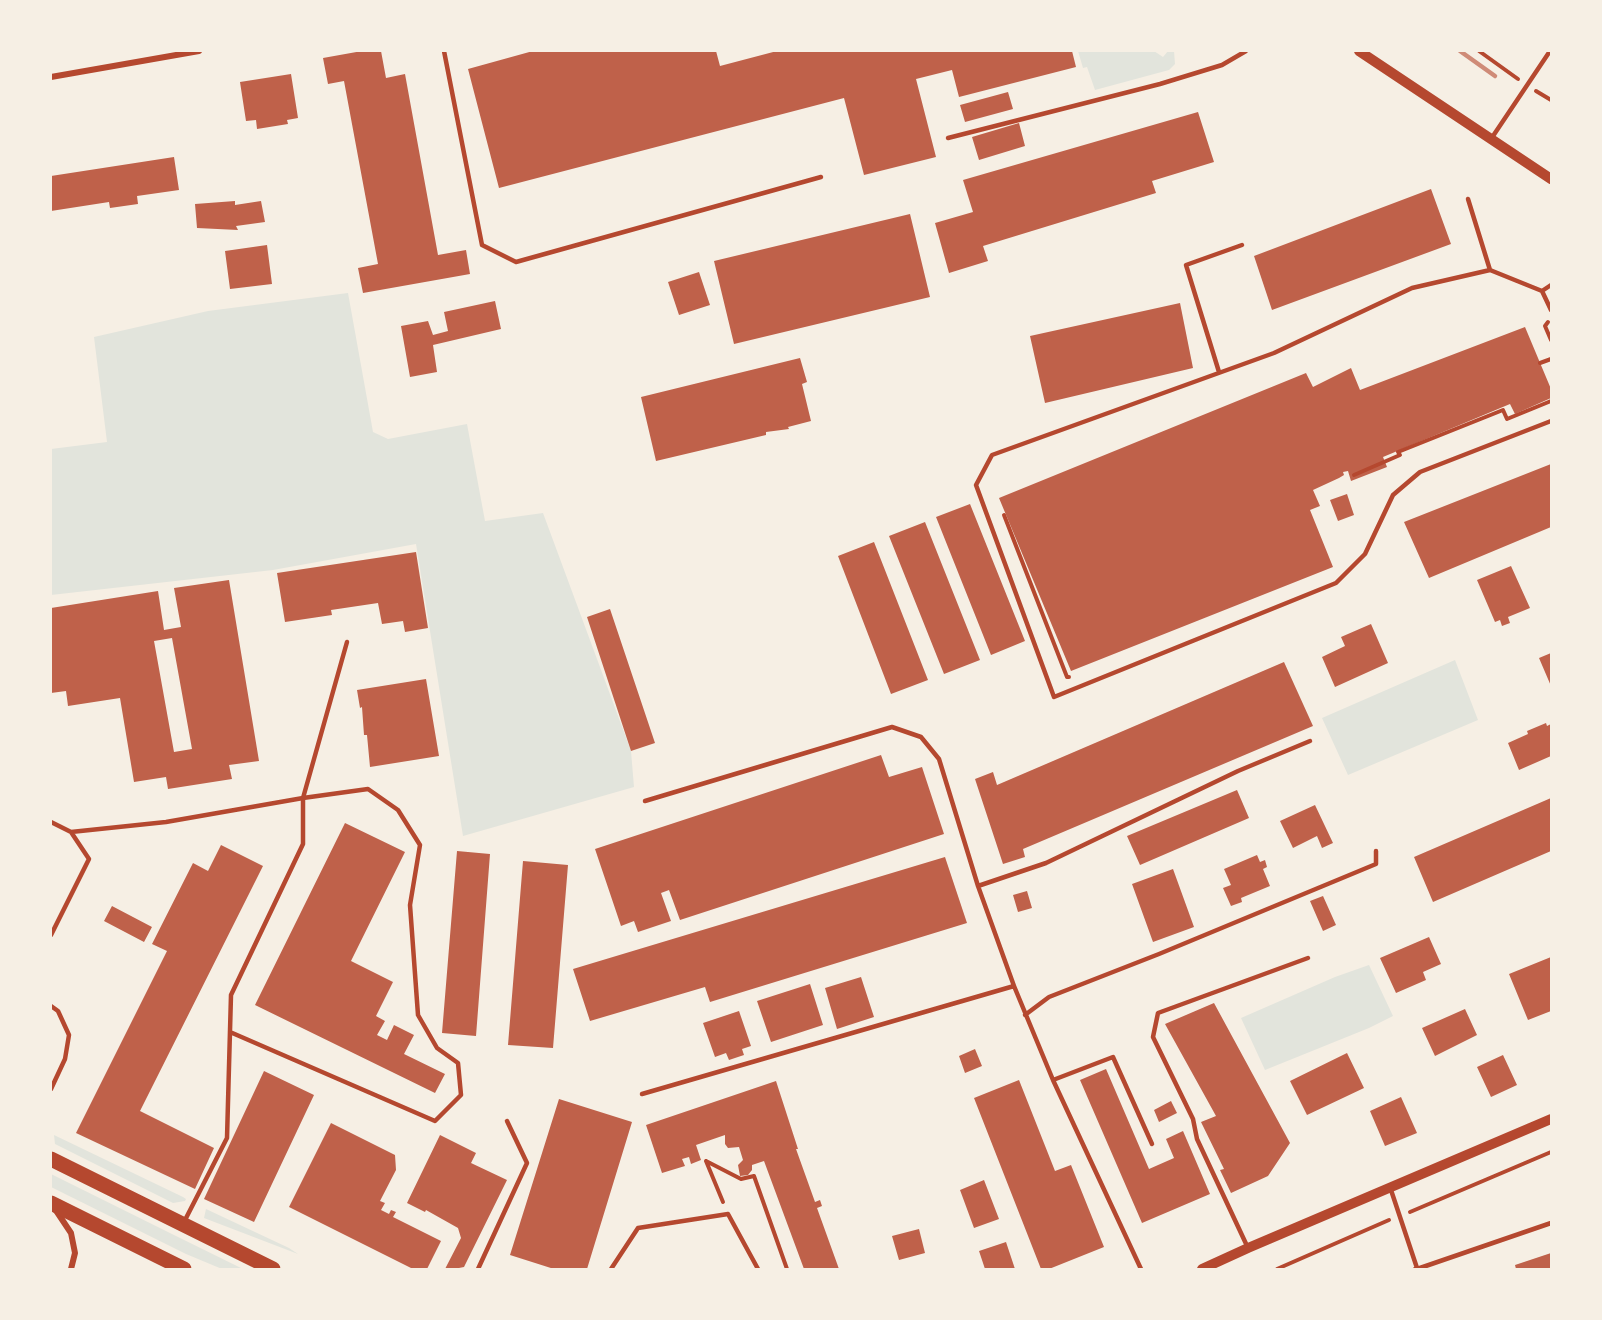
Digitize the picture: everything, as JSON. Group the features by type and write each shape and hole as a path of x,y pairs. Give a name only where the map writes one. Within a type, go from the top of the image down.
{"main road":[{"path":"51,1159 273,1269"},
{"path":"51,1204 184,1269"}],"street":[{"path":"51,77 199,51"},
{"path":"1359,51 1551,178"},
{"path":"1202,1269 1551,1119"},
{"path":"51,1204 70,1233 75,1253 71,1269"}],"lane":[{"path":"444,51 482,245 516,262 821,177"},
{"path":"948,138 1160,84 1222,65 1246,51"},
{"path":"1491,139 1550,51"},
{"path":"1468,199 1490,270"},
{"path":"1218,372 1186,265 1242,245"},
{"path":"1551,310 1542,291 1490,270 1412,288 1274,353 992,455 976,485 1054,697 1336,583 1365,554 1393,495 1420,472 1551,421"},
{"path":"1542,291 1551,285"},
{"path":"183,1224 226,1138 231,995 303,844 303,798 347,642"},
{"path":"645,801 892,727 921,737 939,759 978,886 1014,986 1053,1080 1141,1269"},
{"path":"978,886 1046,862 1238,771 1310,741"},
{"path":"70,832 166,822 368,789 398,810 420,844 410,905 418,1015 437,1048 458,1063 461,1095 435,1120 230,1032"},
{"path":"51,822 70,832 89,859 51,935"},
{"path":"1026,1015 1049,997 1376,864 1376,851"},
{"path":"1248,1248 1197,1139 1193,1119 1153,1037 1158,1013 1308,958"},
{"path":"642,1094 1014,986"},
{"path":"51,1006 58,1011 69,1035 65,1059 51,1089"},
{"path":"1053,1080 1113,1057 1152,1144"},
{"path":"478,1269 527,1163 507,1121"},
{"path":"1390,1187 1416,1269 1551,1223"},
{"path":"611,1269 638,1228 728,1214 758,1269"}],"path":[{"path":"1551,319 1545,326 1551,340"},
{"path":"1540,363 1551,359"},
{"path":"1354,475 1400,456 1398,452 1503,410 1507,419 1551,401"},
{"path":"1004,515 1067,677 1077,674"},
{"path":"728,1214 706,1161 741,1179 754,1176 787,1269"}],"shaded area":[{"path":"1078,51 1154,51 1163,57 1168,51 1174,51 1175,64 1169,70 1095,90 1087,67 1083,68"},
{"path":"348,293 373,432 388,439 467,424 485,521 543,513 631,751 634,787 463,836 416,544 273,570 51,595 51,449 107,442 94,337 208,311"},
{"path":"1455,660 1478,720 1348,775 1322,718"},
{"path":"1369,965 1393,1016 1265,1070 1241,1018 1335,977"},
{"path":"54,1135 186,1199 173,1203 55,1144"},
{"path":"51,1174 243,1269 222,1269 186,1254 51,1187"},
{"path":"206,1209 289,1248 298,1254 204,1218"}],"building":[{"path":"362,51 381,51 386,78 405,74 438,255 466,250 470,274 363,293 358,268 378,264 344,81 328,84 323,58"},
{"path":"533,51 716,51 720,66 777,51 1072,51 1076,67 959,97 952,70 916,79 936,157 864,175 844,98 499,188 468,69"},
{"path":"291,74 298,118 287,120 288,124 257,129 256,120 246,121 240,82"},
{"path":"1008,92 1013,109 965,122 960,105"},
{"path":"1198,112 1214,162 1152,181 1156,193 983,246 988,261 949,273 935,223 973,212 963,180"},
{"path":"1019,123 1025,146 979,160 972,137"},
{"path":"174,157 179,190 137,196 138,204 110,208 109,202 51,211 51,176"},
{"path":"1431,189 1451,244 1272,310 1254,256"},
{"path":"235,201 235,205 261,201 265,222 236,226 238,230 197,228 195,204"},
{"path":"910,214 930,297 734,344 714,261"},
{"path":"267,245 272,284 230,289 225,251"},
{"path":"699,272 710,305 679,315 668,282"},
{"path":"495,301 501,329 433,345 437,372 410,377 401,326 428,321 433,335 448,331 444,312"},
{"path":"1180,303 1193,368 1045,403 1030,336"},
{"path":"1525,327 1551,389 1551,398 1515,414 1510,404 1383,457 1387,467 1351,481 1348,471 1343,472 1344,475 1339,478 1313,490 1320,506 1310,510 1333,567 1071,671 999,498 1306,373 1313,387 1351,368 1360,390"},
{"path":"800,358 807,382 802,384 811,421 788,427 789,429 766,432 766,435 656,461 641,397"},
{"path":"1551,464 1551,527 1429,578 1404,522"},
{"path":"1347,494 1354,515 1338,521 1330,500"},
{"path":"970,504 1025,641 991,655 936,517"},
{"path":"925,522 980,660 944,674 889,536"},
{"path":"874,542 928,680 891,694 838,556"},
{"path":"416,552 428,628 405,632 403,621 382,624 378,603 331,610 332,615 285,622 277,573"},
{"path":"1511,566 1530,608 1508,617 1510,623 1502,626 1500,620 1495,622 1477,580"},
{"path":"229,580 259,761 229,765 232,779 168,789 166,777 134,782 120,698 68,706 66,691 51,693 51,608 158,591 164,630 181,627 174,588","holes":["172,638 192,749 174,752 154,641"]},
{"path":"610,609 655,743 631,751 587,617"},
{"path":"1371,624 1388,663 1335,687 1322,657 1345,646 1341,637"},
{"path":"1551,653 1551,686 1539,658"},
{"path":"1284,662 1313,726 1023,849 1025,857 1003,864 975,779 993,772 997,785"},
{"path":"426,679 439,756 370,767 367,735 364,735 362,707 360,708 357,690"},
{"path":"1546,723 1547,726 1551,724 1551,756 1519,770 1508,743"},
{"path":"881,755 889,777 922,767 944,834 680,920 669,890 661,893 671,921 638,932 634,921 621,926 595,849"},
{"path":"1237,790 1249,818 1140,865 1127,836"},
{"path":"1551,798 1551,851 1433,902 1414,857"},
{"path":"1315,805 1333,843 1322,848 1317,836 1293,848 1280,821"},
{"path":"345,823 405,852 351,961 393,982 376,1016 385,1021 377,1035 387,1040 394,1025 414,1035 404,1054 445,1074 435,1093 255,1005"},
{"path":"221,845 263,866 140,1111 214,1148 195,1189 76,1133 167,951 152,944 193,863 208,871"},
{"path":"457,851 490,854 476,1036 442,1033"},
{"path":"1257,855 1260,862 1265,860 1267,867 1263,869 1270,886 1241,898 1242,902 1231,906 1223,888 1231,885 1224,869"},
{"path":"945,857 967,923 710,1002 705,987 590,1021 573,969"},
{"path":"523,861 568,865 553,1048 508,1045"},
{"path":"1173,869 1194,927 1153,942 1132,884"},
{"path":"1027,891 1032,908 1018,912 1013,895"},
{"path":"1323,896 1336,925 1323,931 1310,901"},
{"path":"112,906 152,927 144,942 104,921"},
{"path":"1429,937 1441,964 1423,972 1426,980 1396,993 1380,958"},
{"path":"1551,957 1551,1011 1528,1020 1509,974"},
{"path":"861,977 874,1017 837,1029 825,988"},
{"path":"810,984 823,1025 771,1042 757,1001"},
{"path":"1214,1003 1290,1143 1268,1176 1231,1193 1220,1170 1224,1169 1201,1122 1216,1116 1165,1024"},
{"path":"1465,1009 1477,1035 1435,1056 1422,1028"},
{"path":"739,1011 751,1046 742,1049 744,1055 729,1060 726,1053 715,1057 703,1023"},
{"path":"975,1049 982,1066 965,1073 959,1056"},
{"path":"1347,1053 1364,1088 1307,1115 1290,1081"},
{"path":"1503,1055 1517,1085 1491,1097 1477,1067"},
{"path":"1106,1069 1149,1169 1174,1158 1166,1139 1183,1131 1210,1194 1142,1223 1080,1080"},
{"path":"264,1071 314,1095 254,1222 204,1199"},
{"path":"1019,1080 1055,1171 1071,1165 1104,1247 1049,1269 1041,1269 974,1098"},
{"path":"776,1081 798,1149 796,1149 815,1202 820,1200 822,1206 817,1208 839,1269 804,1269 764,1161 752,1165 752,1170 748,1175 740,1176 738,1165 743,1160 739,1147 728,1148 725,1144 725,1135 696,1145 701,1160 691,1164 689,1157 682,1159 685,1166 662,1173 646,1125"},
{"path":"1401,1097 1417,1133 1385,1146 1370,1111"},
{"path":"559,1099 632,1122 587,1269 554,1269 510,1255"},
{"path":"1171,1101 1177,1113 1159,1122 1154,1110"},
{"path":"331,1123 395,1155 396,1170 380,1201 385,1203 381,1210 389,1214 391,1210 396,1212 393,1217 441,1241 427,1269 413,1269 289,1207"},
{"path":"440,1135 476,1153 471,1163 507,1180 464,1267 454,1269 445,1269 461,1238 458,1228 426,1210 425,1212 407,1203"},
{"path":"984,1180 999,1219 974,1228 960,1190"},
{"path":"919,1229 925,1253 899,1260 892,1236"},
{"path":"1006,1242 1015,1269 985,1269 979,1251"},
{"path":"1551,1253 1551,1269 1516,1269 1515,1265"}],"railway":[{"path":"1460,51 1495,76"}]}
